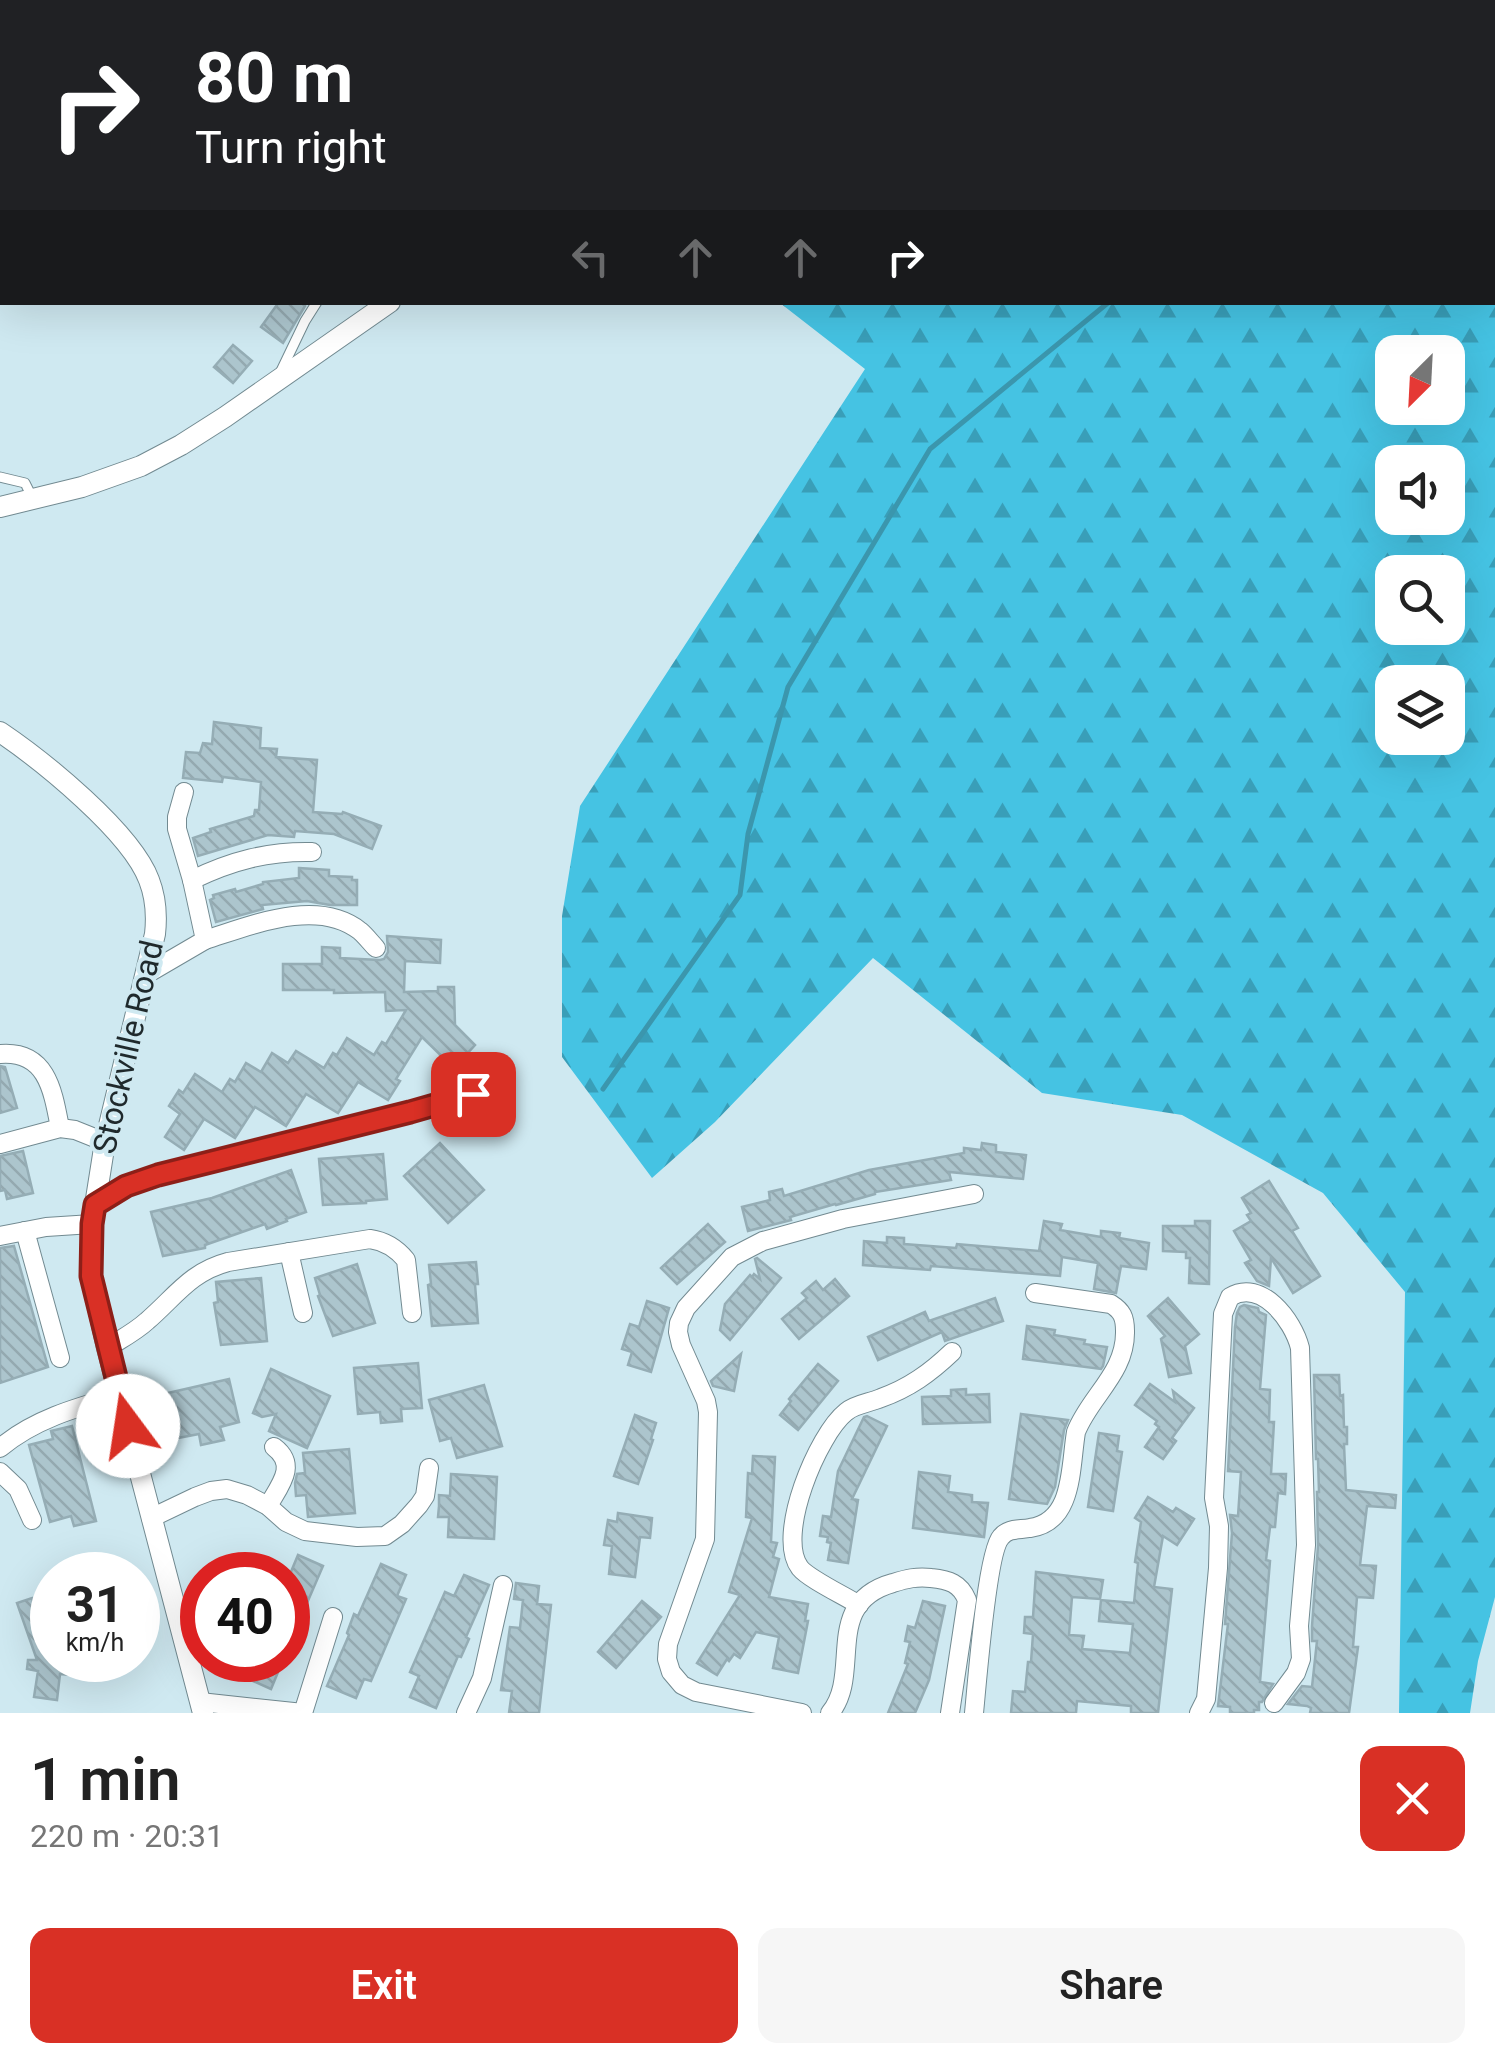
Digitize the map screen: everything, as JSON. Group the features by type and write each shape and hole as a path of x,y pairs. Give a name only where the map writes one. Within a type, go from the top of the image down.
{"street":[{"path":"1,506 82,487 142,466 181,445 386,305"},
{"name":"Stockville Road","path":"0,732 120,834 149,880 155,934 105,1142 93,1215 91,1276 201,1708"},
{"path":"184,792 177,829 206,940"},
{"path":"192,880 234,862 270,853 312,852"},
{"path":"145,975 206,940 266,921 300,916 343,922 362,932 376,948"},
{"path":"0,1054 24,1055 38,1065 52,1092 60,1128"},
{"path":"0,1236 93,1215 126,1186 158,1175 505,1084"},
{"path":"0,1144 60,1128 105,1142"},
{"path":"802,1713 696,1692 682,1685 669,1666 668,1644 704,1543 707,1516 708,1412 681,1345 681,1318 718,1270 732,1256 751,1246 860,1215 974,1194"},
{"path":"24,1231 60,1358"},
{"path":"107,1348 138,1328 201,1271 228,1262 370,1240 385,1244 406,1260 412,1314"},
{"path":"288,1252 304,1313"},
{"path":"1200,1713 1206,1699 1218,1568 1219,1526 1214,1498 1223,1314 1230,1298 1243,1292 1263,1297 1278,1309 1296,1333 1300,1348 1306,1545 1301,1659 1296,1673 1274,1702"},
{"path":"974,1713 996,1544 1009,1530 1044,1525 1060,1512 1079,1423 1113,1375 1125,1345 1125,1320 1111,1304 1035,1293"},
{"path":"859,1605 801,1569 795,1557 796,1514 809,1472 846,1412 911,1386 952,1352"},
{"path":"0,1448 47,1419 120,1394"},
{"path":"268,1506 287,1464 284,1454 274,1447"},
{"path":"151,1518 217,1490 236,1492 268,1506 286,1522 305,1531 385,1536 402,1524 425,1496 429,1468"},
{"path":"0,1472 18,1490 32,1520"},
{"path":"830,1713 840,1696 849,1627 859,1605 885,1585 923,1577 947,1580 962,1588 968,1600 950,1713"},
{"path":"466,1713 482,1678 504,1585"},
{"path":"201,1708 304,1713 333,1617"}],"lane":[{"path":"276,381 315,305"},
{"path":"0,478 25,483 33,499"}],"green space":[{"path":"783,305 1495,305 1495,1597 1478,1661 1470,1713 1399,1713 1405,1292 1323,1193 1182,1115 1042,1093 873,958 715,1122 652,1178 562,1057 562,916 580,806 865,369"}],"building":[{"path":"277,305 305,306 283,343 261,327"},
{"path":"233,345 252,361 233,383 214,367"},
{"path":"214,722 261,728 260,748 277,749 276,757 317,760 313,812 343,812 381,826 372,849 334,834 295,831 294,837 268,835 198,856 193,838 254,816 255,810 259,810 261,782 223,777 222,782 183,778 186,752 200,753 203,743 212,744"},
{"path":"299,868 329,870 329,876 357,880 357,905 307,901 262,905 263,909 216,922 210,900 213,895 263,882 299,878"},
{"path":"387,936 441,940 440,963 405,961 404,992 454,987 455,1025 475,1045 465,1056 484,1077 463,1083 454,1076 458,1072 422,1037 388,1100 358,1082 338,1113 306,1094 286,1126 255,1107 235,1138 204,1119 184,1150 165,1137 180,1114 169,1106 195,1074 222,1092 230,1079 235,1082 246,1063 261,1072 272,1053 288,1063 296,1051 324,1068 347,1038 374,1055 382,1042 386,1044 406,1010 386,1011 385,992 283,990 283,964 322,964 322,947 340,948 340,958 384,959 388,952"},
{"path":"0,1066 5,1067 17,1108 0,1113"},
{"path":"440,1143 484,1190 448,1223 404,1176"},
{"path":"982,1143 996,1145 996,1152 1026,1155 1023,1179 949,1172 951,1180 875,1192 748,1231 742,1207 770,1200 769,1192 782,1189 784,1196 869,1170 964,1153 964,1148 981,1150"},
{"path":"23,1151 33,1193 7,1199 5,1190 0,1191 0,1156"},
{"path":"383,1154 387,1199 323,1205 319,1159"},
{"path":"291,1170 306,1212 267,1229 265,1224 205,1248 163,1256 151,1212 212,1198"},
{"path":"1269,1181 1298,1228 1292,1231 1320,1276 1293,1293 1271,1258 1269,1286 1257,1281 1245,1263 1251,1260 1234,1231 1251,1221 1242,1198"},
{"path":"1044,1221 1062,1224 1060,1230 1101,1237 1101,1231 1120,1233 1119,1238 1149,1243 1146,1269 1121,1266 1116,1293 1094,1289 1098,1263 1062,1257 1060,1276 863,1265 864,1241 887,1243 887,1237 904,1238 904,1244 1039,1251"},
{"path":"1195,1221 1210,1221 1209,1284 1189,1283 1190,1258 1186,1258 1186,1252 1163,1251 1163,1226 1195,1226"},
{"path":"708,1224 725,1242 677,1284 661,1268"},
{"path":"14,1246 48,1367 0,1383 0,1248"},
{"path":"757,1258 781,1278 730,1340 720,1330 725,1304 750,1275 760,1279"},
{"path":"476,1262 478,1323 432,1326 429,1265"},
{"path":"357,1264 375,1323 333,1336 315,1278"},
{"path":"261,1278 267,1341 221,1345 214,1303 218,1302 216,1282"},
{"path":"835,1279 849,1296 799,1339 782,1319 807,1298 802,1293 816,1281 823,1290"},
{"path":"995,1298 1003,1321 945,1341 942,1332 878,1360 868,1337 925,1312 929,1321"},
{"path":"1168,1298 1199,1334 1185,1346 1191,1373 1169,1377 1161,1339 1165,1336 1148,1316"},
{"path":"647,1301 669,1308 651,1372 628,1365 632,1352 622,1349 630,1324 639,1327"},
{"path":"1244,1305 1258,1308 1266,1315 1260,1389 1270,1390 1269,1422 1274,1422 1271,1474 1286,1474 1285,1494 1278,1493 1275,1527 1270,1527 1266,1560 1270,1561 1260,1682 1273,1684 1259,1702 1259,1710 1230,1713 1230,1707 1218,1706 1228,1624 1230,1515 1238,1516 1241,1472 1228,1471 1235,1327 1237,1313"},
{"path":"1027,1326 1055,1330 1054,1335 1107,1347 1103,1366 1101,1369 1023,1359"},
{"path":"741,1354 734,1391 713,1386 711,1381"},
{"path":"418,1363 422,1408 401,1409 402,1421 381,1423 380,1412 358,1414 354,1368"},
{"path":"818,1364 838,1381 798,1430 780,1415"},
{"path":"271,1369 330,1396 307,1448 269,1431 276,1414 262,1417 253,1413"},
{"path":"1314,1375 1339,1375 1347,1427 1346,1490 1396,1495 1395,1508 1367,1506 1360,1565 1376,1566 1373,1598 1357,1597 1353,1647 1358,1647 1349,1713 1310,1713 1307,1706 1288,1704 1302,1686 1312,1687 1317,1641 1312,1641 1319,1492"},
{"path":"229,1379 239,1422 220,1427 224,1440 201,1445 199,1434 178,1438 168,1393"},
{"path":"1150,1384 1175,1402 1173,1391 1194,1408 1172,1438 1176,1441 1163,1459 1145,1447 1159,1427 1157,1421 1135,1405"},
{"path":"484,1385 502,1446 457,1458 451,1438 440,1441 429,1400"},
{"path":"966,1389 966,1395 989,1394 990,1422 923,1424 922,1397 951,1396 951,1390"},
{"path":"1021,1414 1068,1420 1055,1487 1047,1504 1009,1499"},
{"path":"635,1415 656,1423 638,1484 614,1476"},
{"path":"867,1416 887,1426 852,1499 858,1500 848,1563 828,1560 831,1543 827,1542 828,1537 820,1536 823,1516 831,1517 838,1471"},
{"path":"72,1426 96,1521 74,1526 71,1516 50,1522 29,1445 53,1439 51,1431"},
{"path":"1099,1433 1119,1436 1117,1451 1122,1452 1113,1511 1088,1507"},
{"path":"349,1449 355,1513 308,1517 306,1495 296,1496 297,1474 305,1473 303,1453"},
{"path":"753,1456 775,1457 771,1542 777,1543 773,1557 779,1559 769,1597 808,1604 808,1621 798,1673 773,1668 779,1637 756,1632 740,1658 734,1654 727,1659 717,1675 697,1663 740,1595 729,1592 752,1518 746,1517 748,1473 752,1474"},
{"path":"919,1472 950,1476 948,1492 972,1495 972,1502 988,1503 984,1537 913,1528"},
{"path":"451,1474 497,1477 494,1539 448,1537 449,1517 438,1517 439,1495 450,1496"},
{"path":"1148,1497 1194,1519 1177,1545 1163,1536 1154,1587 1172,1589 1158,1713 1131,1713 1131,1706 1077,1701 1076,1713 1011,1713 1013,1691 1025,1692 1031,1662 1033,1634 1024,1633 1025,1617 1033,1617 1036,1572 1103,1580 1100,1599 1072,1597 1069,1635 1084,1636 1082,1649 1130,1653 1133,1624 1099,1621 1101,1600 1134,1603 1141,1522 1135,1518"},
{"path":"618,1513 652,1518 650,1538 640,1537 635,1577 609,1574 612,1546 604,1545 608,1520 617,1522"},
{"path":"310,1560 323,1566 310,1596"},
{"path":"381,1564 406,1575 397,1596 406,1599 371,1681 364,1679 356,1698 327,1686 354,1614 358,1616"},
{"path":"464,1575 489,1585 466,1637 469,1639 436,1708 410,1697 419,1676 410,1672 445,1592 454,1596"},
{"path":"516,1583 539,1586 537,1604 551,1605 539,1713 509,1713 512,1691 501,1690 510,1627 520,1628 523,1600 514,1599"},
{"path":"30,1599 30,1640 17,1603"},
{"path":"642,1601 661,1617 616,1668 598,1652"},
{"path":"923,1601 945,1606 929,1680 915,1713 888,1713 908,1664 908,1626 915,1628"},
{"path":"36,1682 59,1682 57,1700 34,1697"},
{"path":"255,1682 274,1682 271,1689"}],"waterway":[{"path":"603,1089 740,895 748,834 788,687 930,449 1105,305"}],"route":[{"path":"128,1426 91,1276 95,1205 126,1186 158,1175 473,1094"}]}
